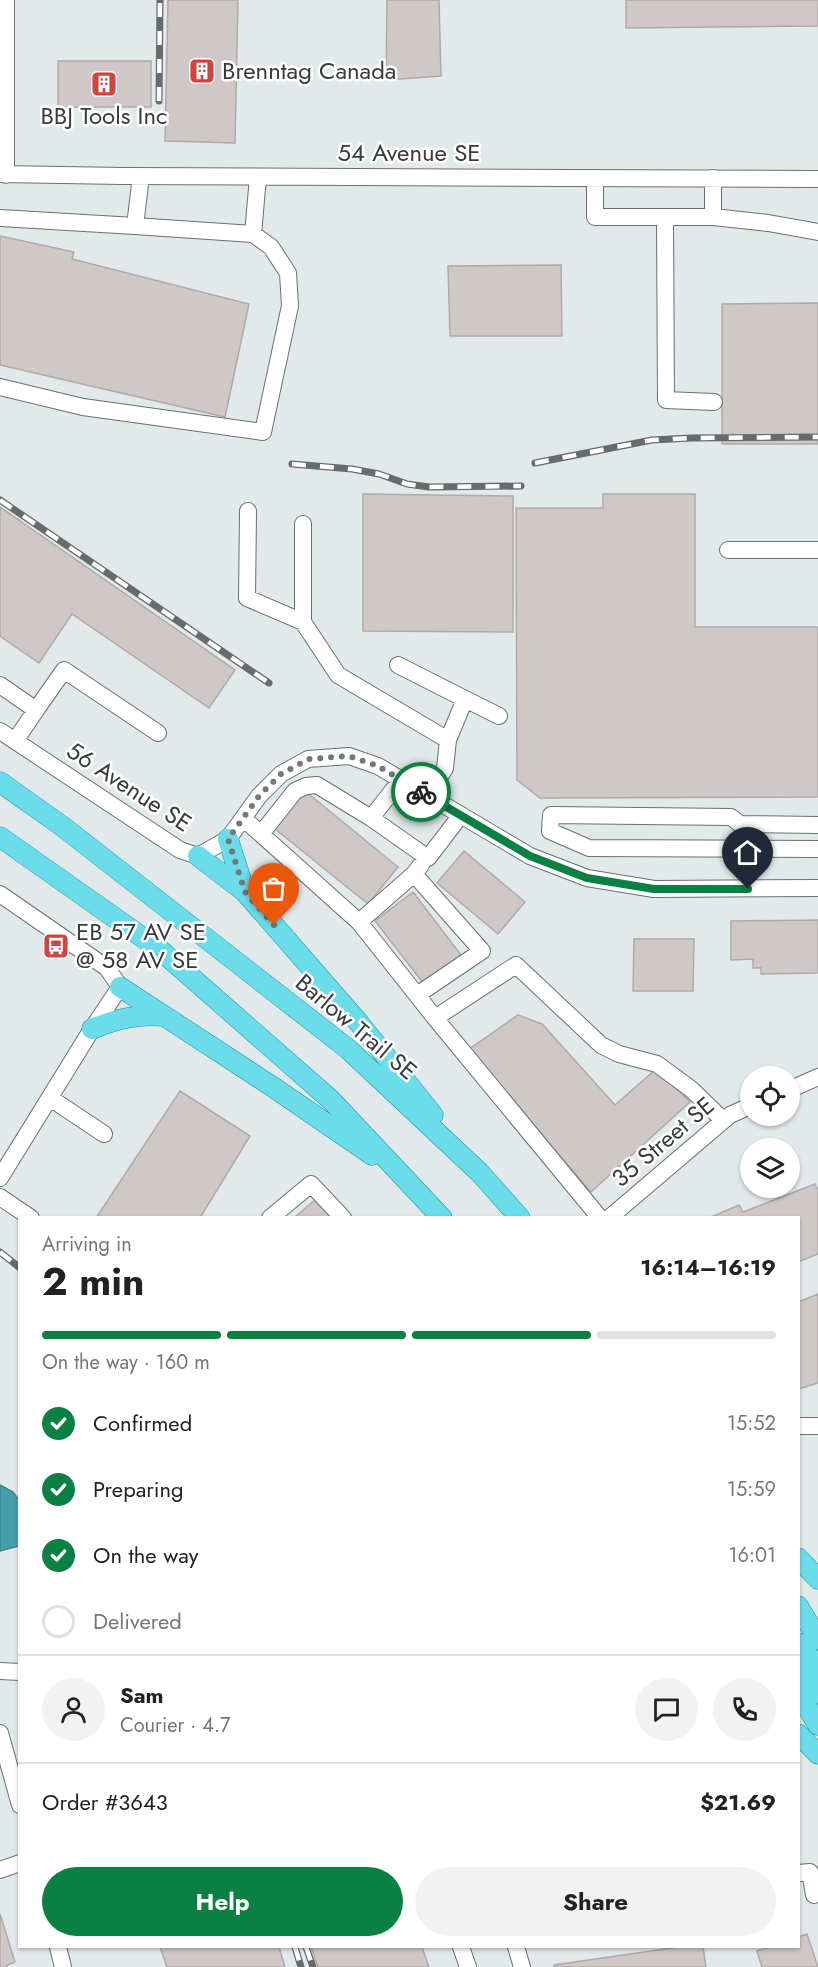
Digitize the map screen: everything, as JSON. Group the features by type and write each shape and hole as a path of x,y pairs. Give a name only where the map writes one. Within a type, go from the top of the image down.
{"main road":[{"name":"Barlow Trail SE","path":"0,782 62,826 348,1049 480,1173 518,1216"},
{"path":"0,837 159,949 331,1100 440,1216"},
{"path":"228,839 245,892"},
{"path":"198,856 245,892 359,1023 480,1173"},
{"path":"120,987 402,1175"},
{"path":"92,1029 114,1020 135,1016 164,1016"},
{"path":"800,1560 818,1579"},
{"path":"800,1618 818,1725"},
{"path":"800,1736 818,1755"}],"street":[{"path":"3,174 6,0"},
{"name":"54 Avenue SE","path":"3,174 818,179"},
{"path":"135,226 141,176"},
{"path":"253,234 258,177"},
{"path":"595,178 595,217 713,217 768,223 818,232"},
{"path":"713,178 713,217"},
{"path":"665,217 666,400 714,402"},
{"path":"0,218 253,234 271,247 288,273 290,306 263,432 83,407 0,387"},
{"path":"248,511 247,598 303,622 338,675 448,740"},
{"path":"303,524 303,622"},
{"path":"728,549 818,549"},
{"path":"398,665 499,716"},
{"path":"15,741 64,669 158,733"},
{"path":"0,685 36,710"},
{"path":"428,796 445,768 448,740 465,699"},
{"name":"56 Avenue SE","path":"0,731 180,850 198,856 228,839 259,796 281,774 309,759 349,756 378,766 530,856 587,878 654,889 818,888"},
{"path":"371,818 401,780"},
{"path":"261,834 295,791 306,786 318,785 371,818 428,858"},
{"path":"358,922 414,874 461,815"},
{"path":"818,825 740,824 731,817 551,815 550,831 589,848 818,849"},
{"path":"243,818 358,922 598,1216"},
{"path":"414,874 482,951 417,995"},
{"path":"0,894 107,968 120,987 0,1178"},
{"path":"435,1018 516,965 601,1045 618,1054 657,1064 691,1089 723,1120"},
{"path":"800,1085 818,1077"},
{"path":"50,1098 104,1134"},
{"name":"35 Street SE","path":"611,1216 723,1120 740,1110"},
{"path":"272,1216 311,1184 341,1216"},
{"path":"0,1197 28,1216"},
{"path":"800,1426 818,1426"},
{"path":"0,1671 18,1672"},
{"path":"0,1733 18,1798"},
{"path":"0,1870 18,1864"},
{"path":"800,1873 810,1872 810,1896"},
{"path":"58,1948 63,1967"},
{"path":"461,1948 468,1967"},
{"path":"516,1948 522,1967"}],"water":[{"path":"0,1485 13,1492 18,1499 18,1546 0,1551"}],"building":[{"name":"Brenntag Canada","path":"168,0 238,0 235,143 165,141"},
{"path":"387,0 439,0 441,76 386,80"},
{"path":"626,0 818,0 818,26 626,28"},
{"name":"BBJ Tools Inc","path":"58,61 151,61 151,107 58,107"},
{"path":"0,236 74,252 72,259 249,304 225,417 0,365"},
{"path":"561,265 562,336 450,336 448,266"},
{"path":"818,303 818,444 722,444 722,304"},
{"path":"363,494 513,496 513,632 363,631"},
{"path":"603,494 695,494 695,627 818,627 818,797 540,798 517,780 516,508 603,508"},
{"path":"0,507 235,670 209,708 72,614 39,663 0,636"},
{"path":"305,791 398,867 368,904 275,829"},
{"path":"464,851 525,902 498,934 437,883"},
{"path":"413,892 461,955 423,983 375,921"},
{"path":"818,920 818,973 761,974 761,968 753,968 753,959 731,960 731,921"},
{"path":"634,939 694,939 693,991 633,991"},
{"path":"518,1015 542,1024 615,1105 656,1069 690,1102 591,1192 468,1050"},
{"path":"180,1091 250,1136 201,1216 97,1216"},
{"path":"815,1184 818,1190 818,1254 800,1261 800,1216 714,1216 739,1205 743,1212 779,1198 800,1198 800,1190"},
{"path":"317,1198 332,1216 296,1216"},
{"path":"818,1294 818,1383 800,1389 800,1301"},
{"path":"0,1914 15,1962 7,1967 0,1967"},
{"path":"807,1934 818,1967 762,1967 757,1951 766,1948 800,1948 800,1936"},
{"path":"160,1948 279,1948 285,1967 167,1967"},
{"path":"311,1948 422,1948 429,1967 318,1967"},
{"path":"672,1948 703,1948 706,1967 554,1967 554,1965"}],"railway":[{"path":"159,101 160,0"},
{"path":"535,463 652,440 818,437"},
{"path":"292,464 352,469 379,474 407,484 429,487 521,486"},
{"path":"0,500 269,683"},
{"path":"0,1252 18,1266"},
{"path":"295,1948 301,1967"},
{"path":"306,1948 313,1967"}],"way so far":[{"path":"274,925 245,892 228,839 259,796 281,774 309,759 349,756 378,766 421,792"}],"place":[{"name":"Brenntag Canada","path":"202,71"},
{"name":"BBJ Tools Inc","path":"104,84"},
{"name":"EB 57 AV SE @ 58 AV SE","path":"56,946"}],"route":[{"path":"421,792 530,856 587,878 654,889 748,889"}]}
